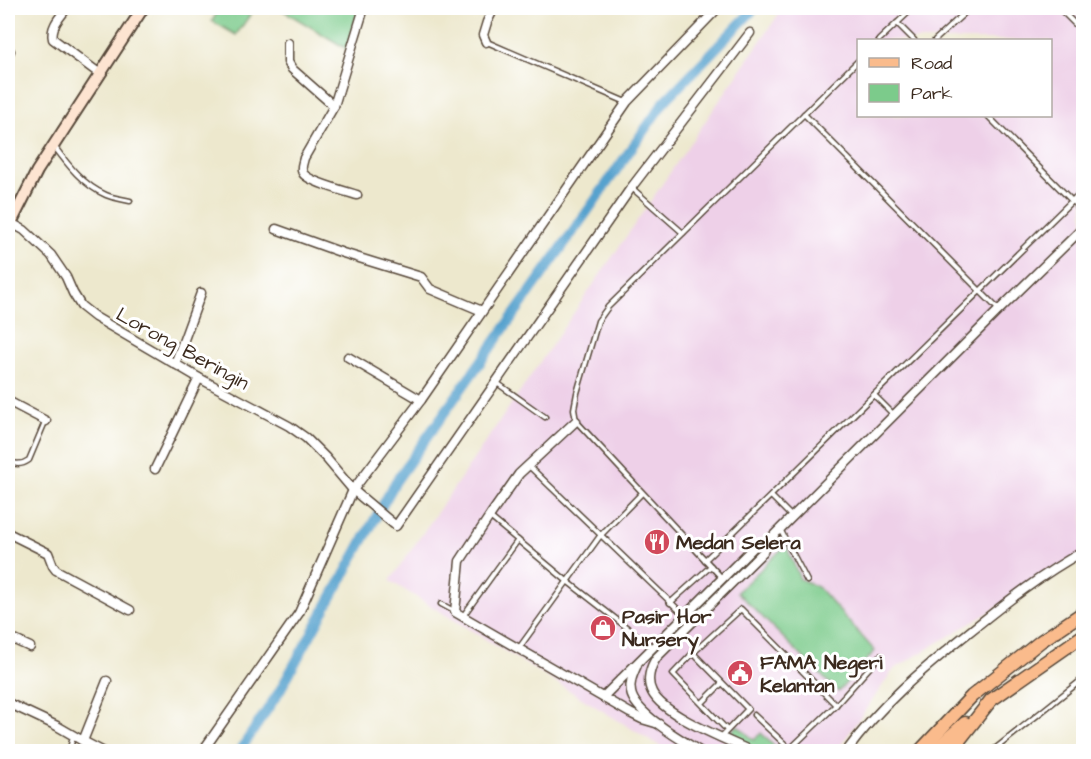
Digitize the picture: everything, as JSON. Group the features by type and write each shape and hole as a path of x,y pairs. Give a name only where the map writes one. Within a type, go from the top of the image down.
{"main road":[{"path":"8,235 9,221 28,188 143,8"},
{"path":"919,752 972,696 1041,641 1083,612"},
{"path":"933,752 991,700 1083,635"},
{"path":"950,752 991,700"}],"street":[{"path":"67,8 53,27 53,39 100,74"},
{"path":"357,195 319,183 304,175 302,171 304,158 334,106 364,8"},
{"path":"486,42 483,35 494,8"},
{"path":"202,752 299,613 352,490 421,400 627,102 718,8"},
{"path":"496,383 631,188 750,33"},
{"path":"288,43 288,62 292,69 334,106"},
{"name":"Lorong Beringin","path":"9,221 24,230 51,255 81,306 88,312 199,378 294,429 326,458 352,490 396,526 496,383"},
{"path":"753,752 724,733 689,722 659,702 650,686 651,665 763,552 768,542 780,529 1083,227"},
{"path":"276,229 421,277 430,289 482,311"},
{"path":"175,364 201,293"},
{"path":"348,357 421,400"},
{"path":"155,469 199,378"},
{"path":"8,401 46,421"},
{"path":"576,421 519,474 460,561 459,614 642,719 659,724"},
{"path":"8,533 48,553 52,566 56,570 130,610"},
{"path":"603,697 754,547 768,542"},
{"path":"846,752 874,716 923,669 1023,590 1083,551"},
{"path":"8,637 30,648"},
{"path":"638,662 630,682 633,700 640,709 659,724 701,752"},
{"path":"83,741 107,681"},
{"path":"8,703 104,752"}],"lane":[{"path":"880,39 913,8"},
{"path":"936,39 970,8"},
{"path":"1059,8 1083,31"},
{"path":"897,23 913,39"},
{"path":"486,42 627,102"},
{"path":"722,579 576,421 574,409 577,393 598,321 608,308 857,62"},
{"path":"804,114 999,310"},
{"path":"989,117 1083,213"},
{"path":"54,145 75,172 91,187 108,196 130,201"},
{"path":"631,188 683,233"},
{"path":"705,560 1083,189"},
{"path":"496,383 545,417"},
{"path":"874,395 894,415"},
{"path":"8,461 24,464 29,460 46,421"},
{"path":"528,465 684,616"},
{"path":"518,648 600,536 642,493"},
{"path":"771,496 792,517"},
{"path":"489,516 652,648"},
{"path":"780,529 807,581"},
{"path":"441,604 459,614 518,540"},
{"path":"670,603 711,566"},
{"path":"693,653 748,709 724,733 702,703 673,674 693,653 741,609 836,705"},
{"path":"754,716 789,750 836,705 880,656"},
{"path":"991,752 1083,678"},
{"path":"702,703 722,683"},
{"path":"69,752 73,736"}],"shaded area":[{"path":"783,8 1083,8 1083,556 894,669 836,752 668,751 390,581"}],"green space":[{"path":"220,8 255,8 236,35 212,21"},
{"path":"279,8 361,8 347,49"},
{"path":"786,545 800,579 818,587 875,651 838,692 737,592"},
{"path":"737,725 754,740 761,733 779,751 757,751 727,737"}],"waterway":[{"path":"239,752 279,692 396,481 664,102 755,8"}],"place":[{"name":"Medan Selera","path":"657,542"},
{"name":"Pasir Hor Nursery","path":"603,628"},
{"name":"FAMA Negeri Kelantan","path":"740,673"}]}
